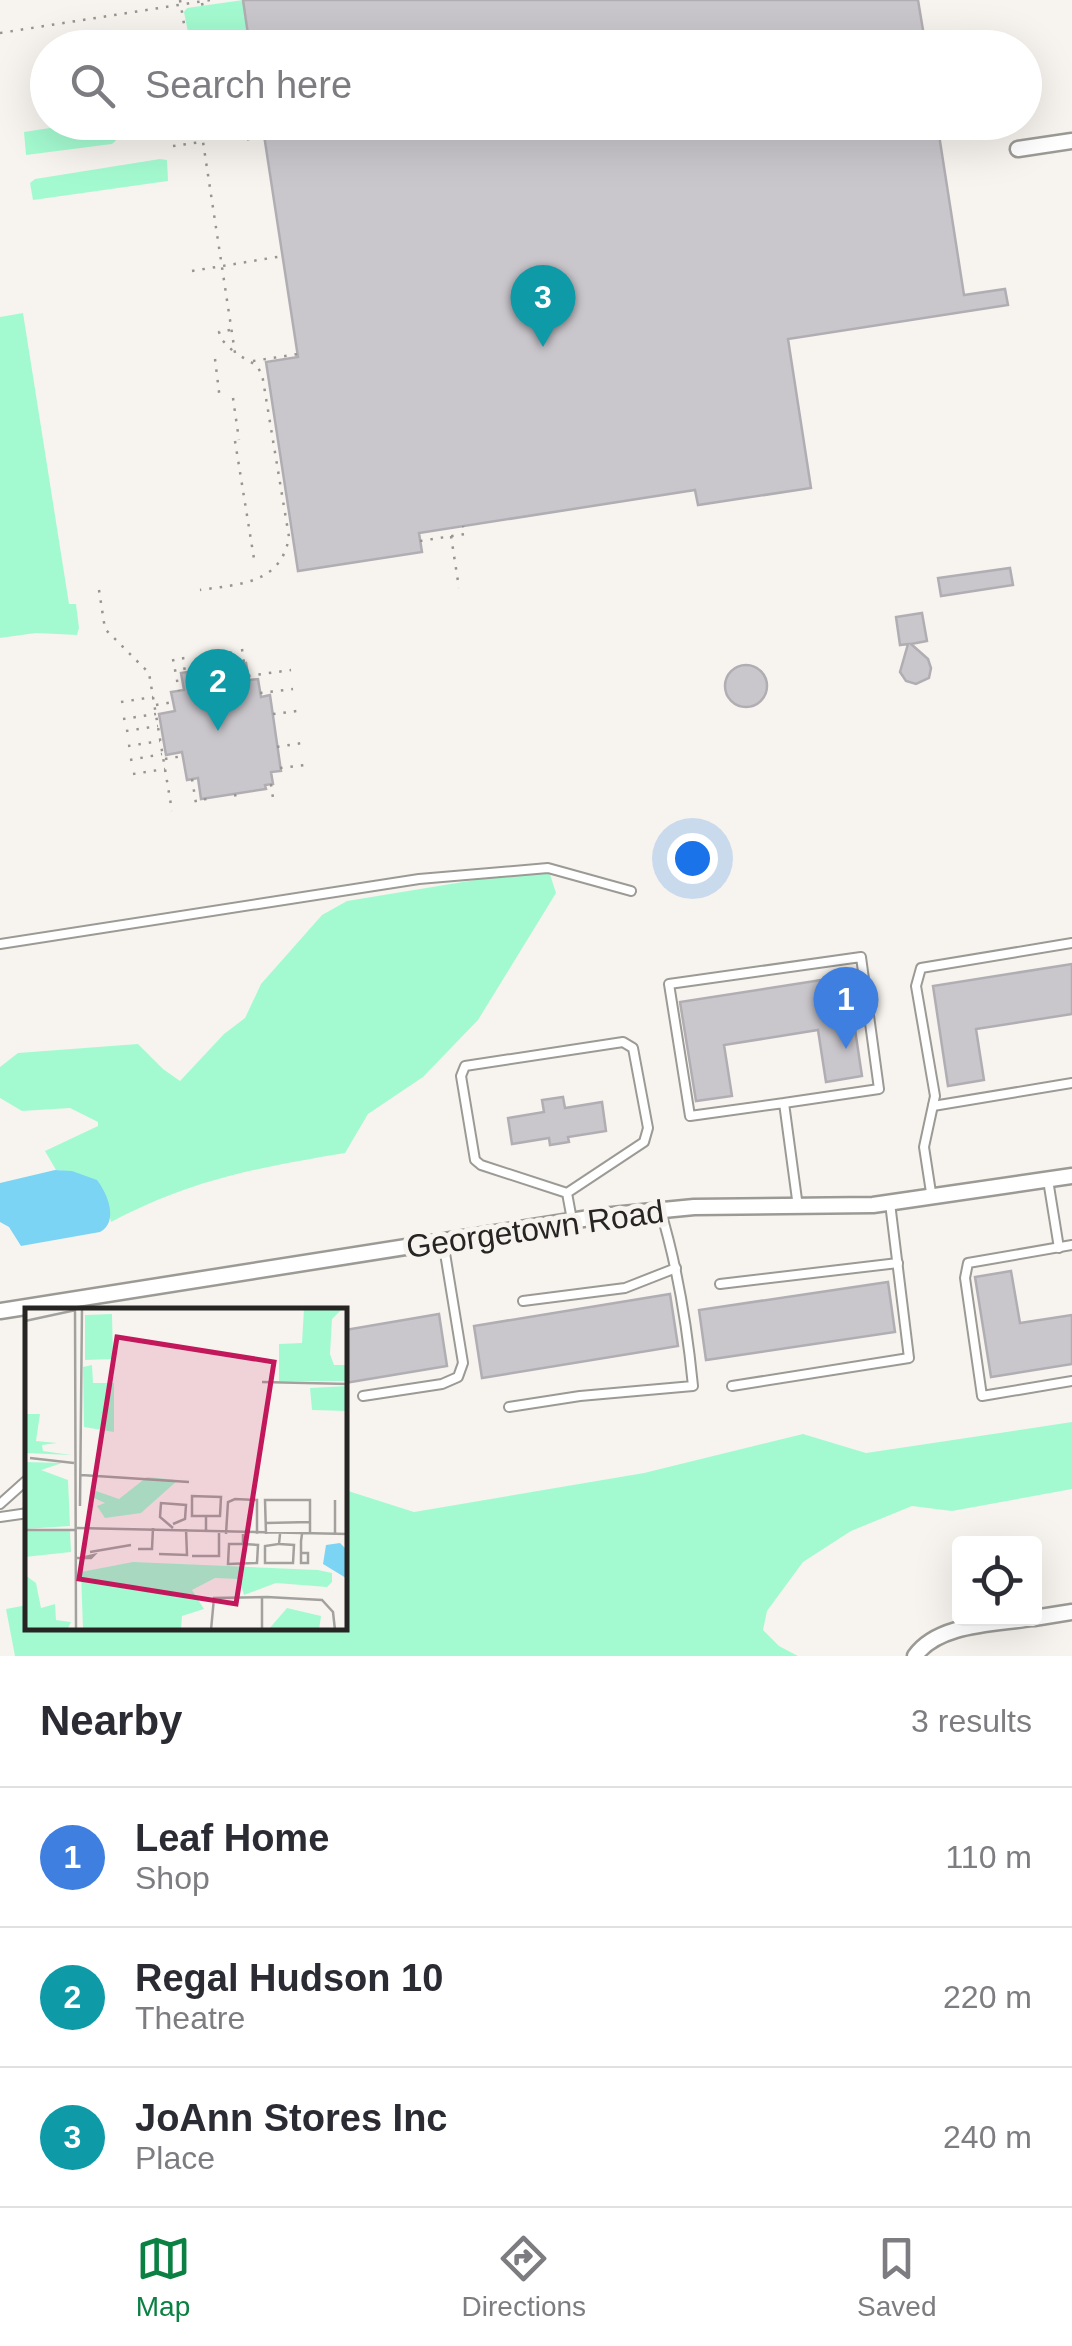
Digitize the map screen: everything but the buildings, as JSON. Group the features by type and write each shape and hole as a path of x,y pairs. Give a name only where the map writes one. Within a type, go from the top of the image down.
{"street":[{"path":"1018,149 1072,141"},
{"name":"Georgetown Road","path":"0,1311 572,1220 660,1209 890,1203 1072,1176"},
{"path":"1042,1617 1072,1612"},
{"path":"915,1656 932,1638 983,1626"}],"lane":[{"path":"0,944 419,880 548,868 631,891"},
{"path":"932,1198 924,1147 934,1096 916,986 922,968 1072,944"},
{"path":"861,957 879,1089 784,1103 690,1116 669,984 861,957"},
{"path":"622,1042 634,1048 648,1128 644,1142 567,1192 482,1166 474,1160 461,1076 465,1066 622,1042"},
{"path":"933,1106 1072,1083"},
{"path":"784,1103 798,1207"},
{"path":"1048,1180 1058,1248"},
{"path":"567,1192 572,1220"},
{"path":"732,1386 909,1358 890,1203"},
{"path":"509,1408 580,1396 693,1386 676,1268 660,1209"},
{"path":"363,1396 442,1384 458,1377 463,1363 443,1241"},
{"path":"1072,1245 968,1263 964,1278 982,1396 1072,1380"},
{"path":"720,1284 898,1262"},
{"path":"523,1302 625,1288 676,1268"},
{"path":"0,1504 25,1482"},
{"path":"0,1517 25,1513"}],"path":[{"path":"0,33 210,0"},
{"path":"202,1 204,12"},
{"path":"181,2 185,30"},
{"path":"173,146 202,142 235,353"},
{"path":"192,271 283,256"},
{"path":"200,590 258,581 269,575 286,550 289,537 262,374 222,340 219,332 232,330"},
{"path":"252,362 298,354"},
{"path":"214,359 220,400"},
{"path":"232,398 255,565"},
{"path":"420,540 464,534 463,526"},
{"path":"451,536 459,588"},
{"path":"99,590 105,630 149,673 172,811"},
{"path":"242,648 244,664"},
{"path":"214,668 214,664 232,661 230,650"},
{"path":"182,658 185,672"},
{"path":"173,659 179,691"},
{"path":"248,676 291,670"},
{"path":"260,693 294,689"},
{"path":"121,702 153,697"},
{"path":"154,706 173,702"},
{"path":"166,704 168,712"},
{"path":"273,714 297,711"},
{"path":"123,719 156,714"},
{"path":"126,732 158,726"},
{"path":"128,746 160,741"},
{"path":"278,747 302,744"},
{"path":"130,760 183,756"},
{"path":"280,768 305,765"},
{"path":"133,774 165,769"},
{"path":"192,779 197,809"},
{"path":"271,784 273,798"},
{"path":"235,794 237,803"},
{"path":"205,798 206,807"}],"green space":[{"path":"243,0 247,30 188,30 184,12 187,8"},
{"path":"30,131 30,140 116,140 112,144 26,155 24,132"},
{"path":"167,160 168,181 33,200 30,183 35,179"},
{"path":"23,313 69,604 76,604 77,635 36,633 0,638 0,317"},
{"path":"548,868 556,893 478,1020 423,1077 368,1114 345,1153 225,1177 170,1195 111,1222 92,1186 76,1175 56,1170 45,1151 98,1126 98,1122 70,1108 22,1111 0,1098 0,1067 18,1053 138,1044 180,1081 224,1034 245,1018 261,984 322,915 347,901"},
{"path":"1072,1422 1072,1489 952,1511 912,1506 851,1531 803,1562 767,1611 763,1630 779,1646 798,1656 15,1656 6,1609 25,1605 25,1631 348,1631 348,1491 414,1512 644,1473 803,1434 866,1453"}],"water":[{"path":"55,1170 97,1180 108,1200 109,1222 100,1232 21,1246 9,1227 0,1222 0,1183"}],"place":[{"name":"JoAnn Stores Inc","path":"543,347"},
{"name":"Regal Hudson 10","path":"218,731"},
{"name":"Leaf Home","path":"846,1049"}]}
